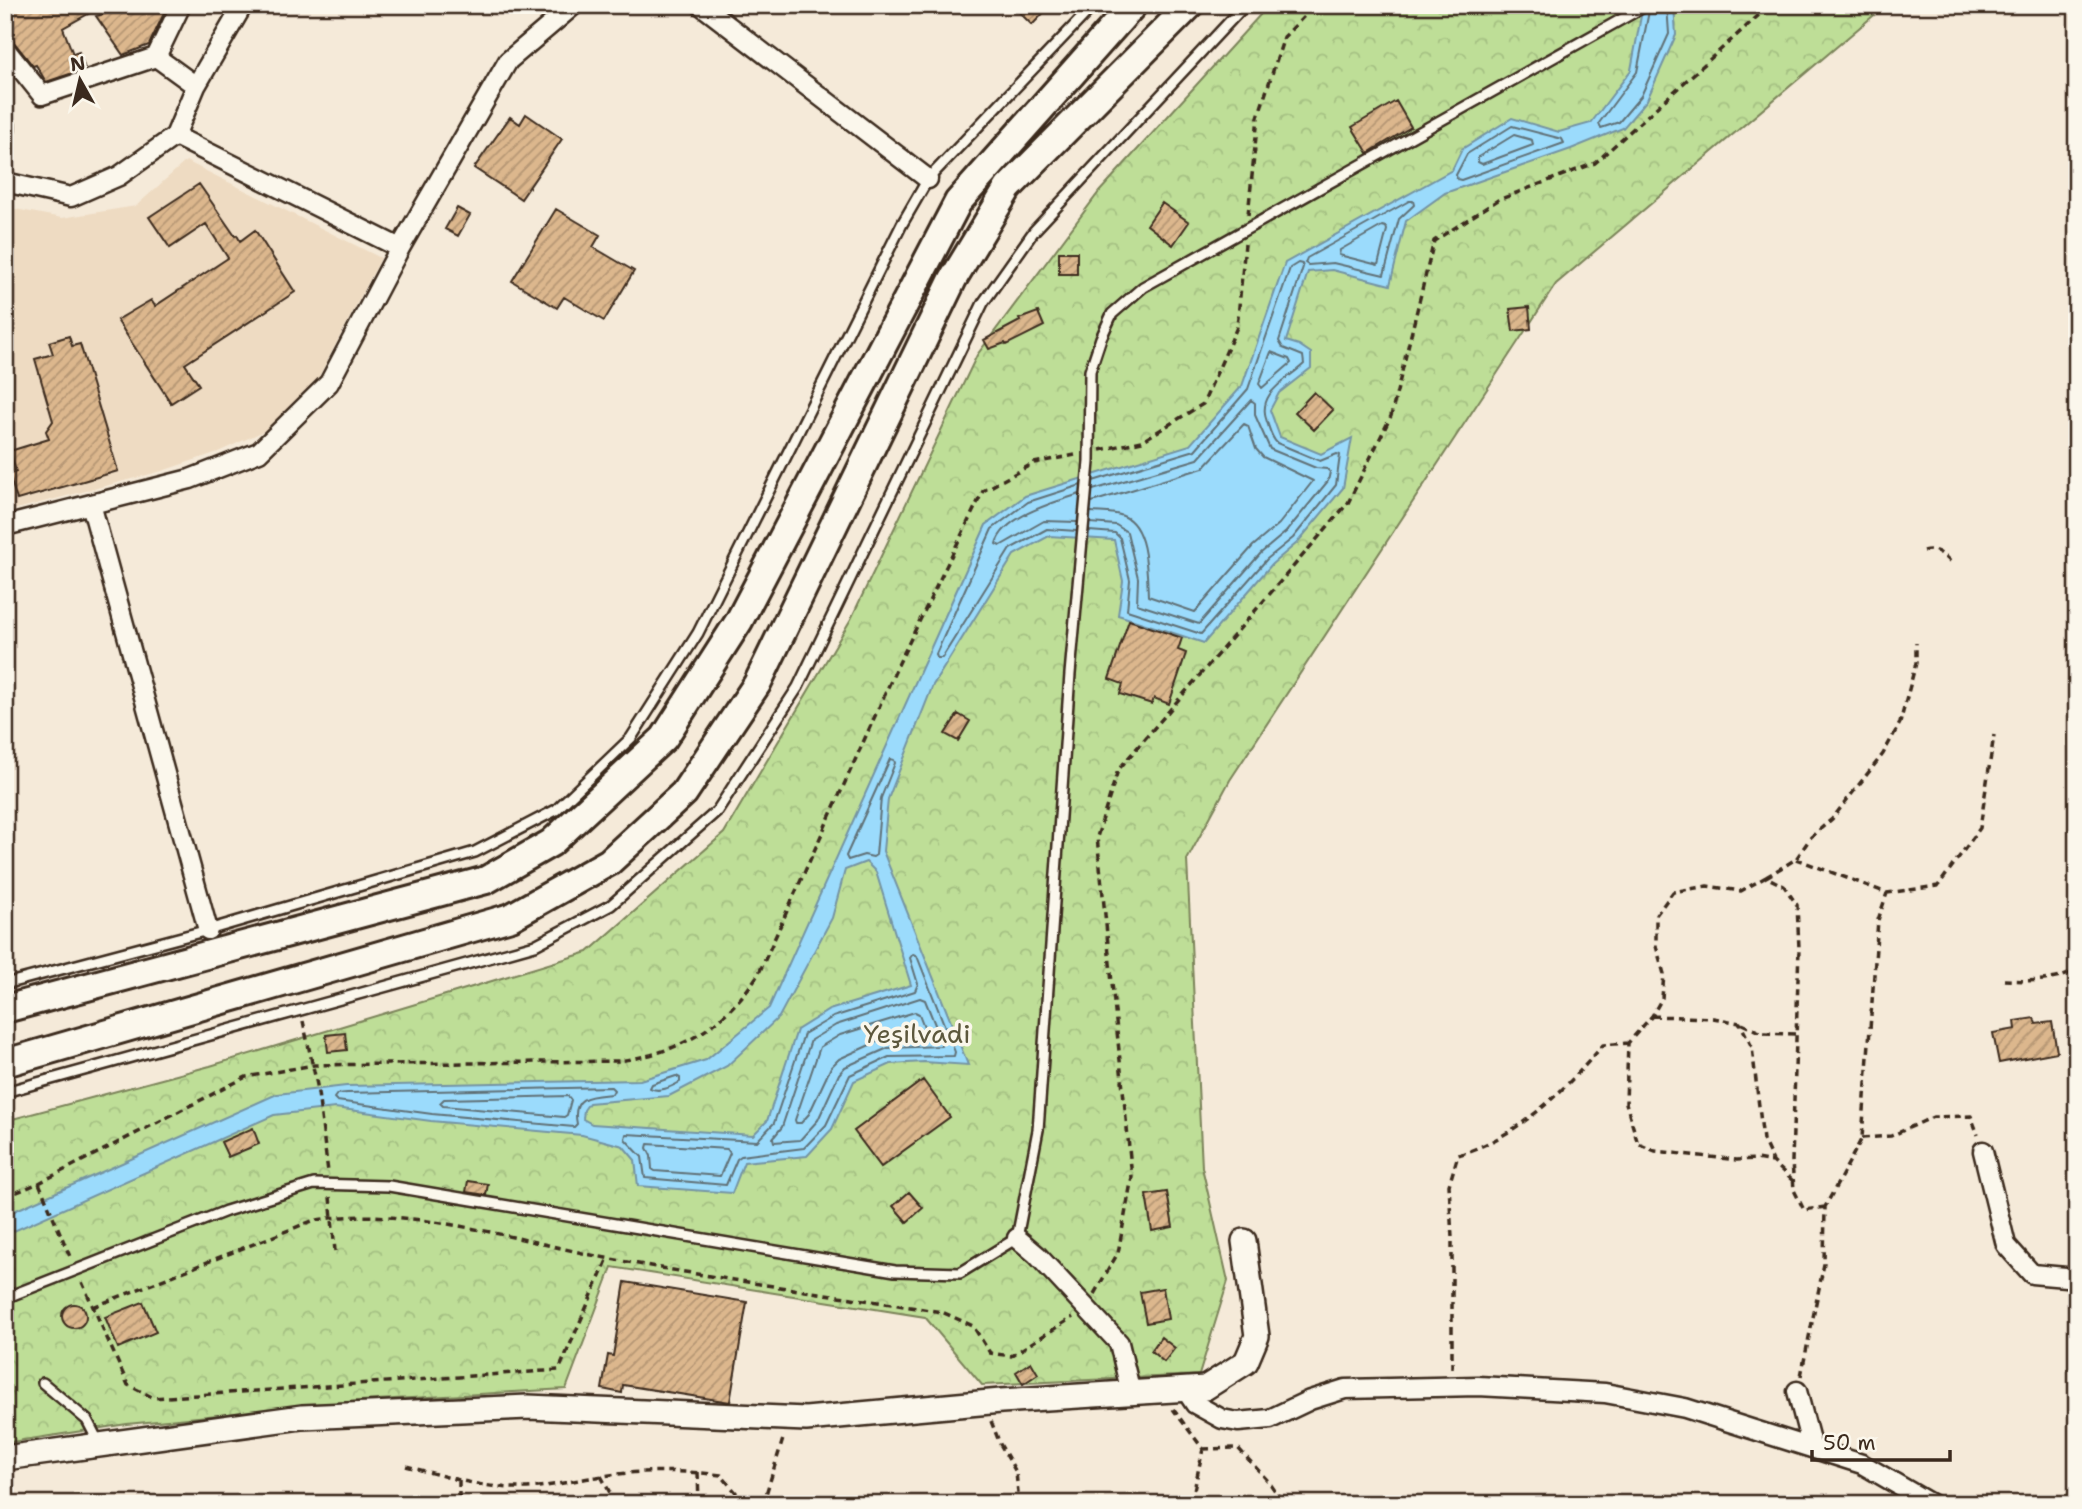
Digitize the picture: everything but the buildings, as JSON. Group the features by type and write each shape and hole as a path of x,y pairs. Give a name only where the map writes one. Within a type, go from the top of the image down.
{"main road":[{"path":"5,1009 486,880 551,842 664,738 739,621 958,202 1133,5"},
{"path":"5,1063 511,917 609,862 684,793 757,684 953,279 1008,188 1190,5"}],"street":[{"path":"5,49 42,95 156,58 181,5"},
{"path":"5,182 71,197 119,176 175,136 196,86 243,5"},
{"path":"5,526 190,479 259,452 328,383 400,248 508,61 574,5"},
{"path":"701,5 929,179"},
{"path":"156,58 196,86"},
{"path":"175,136 400,248"},
{"path":"91,504 208,930"},
{"path":"1983,1151 2006,1245 2032,1274 2077,1278"},
{"path":"1017,1238 1037,1255 1119,1343 1131,1392"},
{"path":"5,1458 302,1417 528,1407 806,1419 1205,1388 1246,1362 1257,1336 1244,1241"},
{"path":"1185,1389 1195,1404 1222,1419 1238,1422 1270,1419 1310,1400 1345,1389 1452,1387 1605,1394 1685,1408 1862,1464 1931,1504"},
{"path":"1797,1391 1812,1448"}],"lane":[{"path":"5,984 208,930 475,852 556,810 631,738 698,633 902,224 929,179 1094,5"},
{"path":"5,1092 535,945 611,905 717,811 798,687 983,303 1034,231 1245,5"},
{"path":"5,1298 226,1211 314,1184 329,1183 390,1186 895,1271 960,1273 1017,1238 1038,1130 1089,457 1090,371 1112,314 1143,287 1647,5"},
{"path":"43,1382 87,1420 100,1445"}],"path":[{"path":"5,1197 39,1183 246,1077 314,1065 410,1066 618,1061 661,1053 701,1034 719,1021 748,991 759,973 898,665 983,491 1034,463 1089,457 1142,441 1203,404 1237,327 1258,117 1284,37 1315,5"},
{"path":"93,1307 312,1221 358,1216 440,1223 608,1258 942,1312 973,1326 990,1353 1011,1356 1086,1308 1118,1253 1132,1177 1097,837 1118,770 1348,503 1391,416 1434,241 1498,200 1595,163 1770,5"},
{"path":"1923,551 1932,548 1939,551 1953,564"},
{"path":"1773,1162 1655,1151 1638,1144 1626,1103 1628,1044 1652,1016 1662,998 1664,974 1656,946 1657,915 1673,892 1707,886 1741,891 1796,859 1811,837 1832,819 1883,754 1900,723 1916,663 1916,643"},
{"path":"1796,859 1887,894 1937,886 1980,828 1994,734"},
{"path":"1766,877 1784,886 1797,905 1799,948 1794,1191 1804,1210 1825,1207"},
{"path":"1797,1391 1824,1264 1825,1207 1862,1138 1878,920 1887,894"},
{"path":"2004,980 2047,979 2070,974 2077,969"},
{"path":"300,1011 314,1065 321,1111"},
{"path":"1652,1016 1713,1018 1740,1023 1762,1033 1796,1034"},
{"path":"1740,1023 1752,1047 1763,1140 1773,1162 1793,1181"},
{"path":"1452,1387 1452,1238 1449,1185 1458,1155 1483,1147 1531,1118 1569,1085 1603,1045 1628,1044"},
{"path":"1862,1138 1891,1136 1933,1117 1971,1116 1983,1151"},
{"path":"39,1183 128,1385 154,1398 559,1370 608,1258"},
{"path":"1159,1391 1203,1449 1191,1504"},
{"path":"985,1403 1000,1444 1016,1472 1019,1504"},
{"path":"763,1504 789,1419"},
{"path":"1203,1449 1238,1448 1269,1482 1284,1504"},
{"path":"406,1466 476,1484 523,1488 601,1476 675,1470 698,1472 721,1475 746,1504"},
{"path":"698,1472 699,1504"},
{"path":"601,1476 616,1504"},
{"path":"459,1480 459,1504"}],"shaded area":[{"path":"186,161 381,258 318,378 266,430 218,452 162,471 5,512 5,207 62,218 136,206"}],"green space":[{"name":"Yeşilvadi","path":"1269,5 1886,5 1556,284 1230,780 1187,860 1202,1167 1228,1281 1199,1375 982,1385 925,1317 612,1267 566,1389 360,1401 127,1424 5,1443 5,1121 210,1066 588,952 724,833 851,619 977,355 1099,192"}],"water":[{"path":"1643,5 1674,5 1676,35 1647,100 1623,128 1445,193 1406,221 1390,285 1332,270 1308,272 1286,341 1311,353 1311,368 1279,393 1270,410 1280,437 1321,454 1352,438 1343,488 1297,543 1272,564 1204,643 1118,615 1123,581 1114,540 1049,536 1014,555 933,685 888,799 883,851 968,1065 924,1062 891,1064 854,1081 832,1129 807,1156 744,1162 732,1193 638,1186 635,1160 623,1146 582,1135 431,1121 335,1108 274,1115 5,1235 5,1215 277,1094 346,1086 640,1080 706,1060 769,1008 986,525 1025,496 1190,445 1242,386 1285,263 1452,170 1462,149 1512,118 1559,132 1591,123 1631,70","holes":["866,862 876,872 911,985 829,1010 797,1030 767,1121 753,1135 592,1124 583,1119 584,1110 589,1103 669,1096 727,1066 779,1017 832,918 845,870"]}]}
